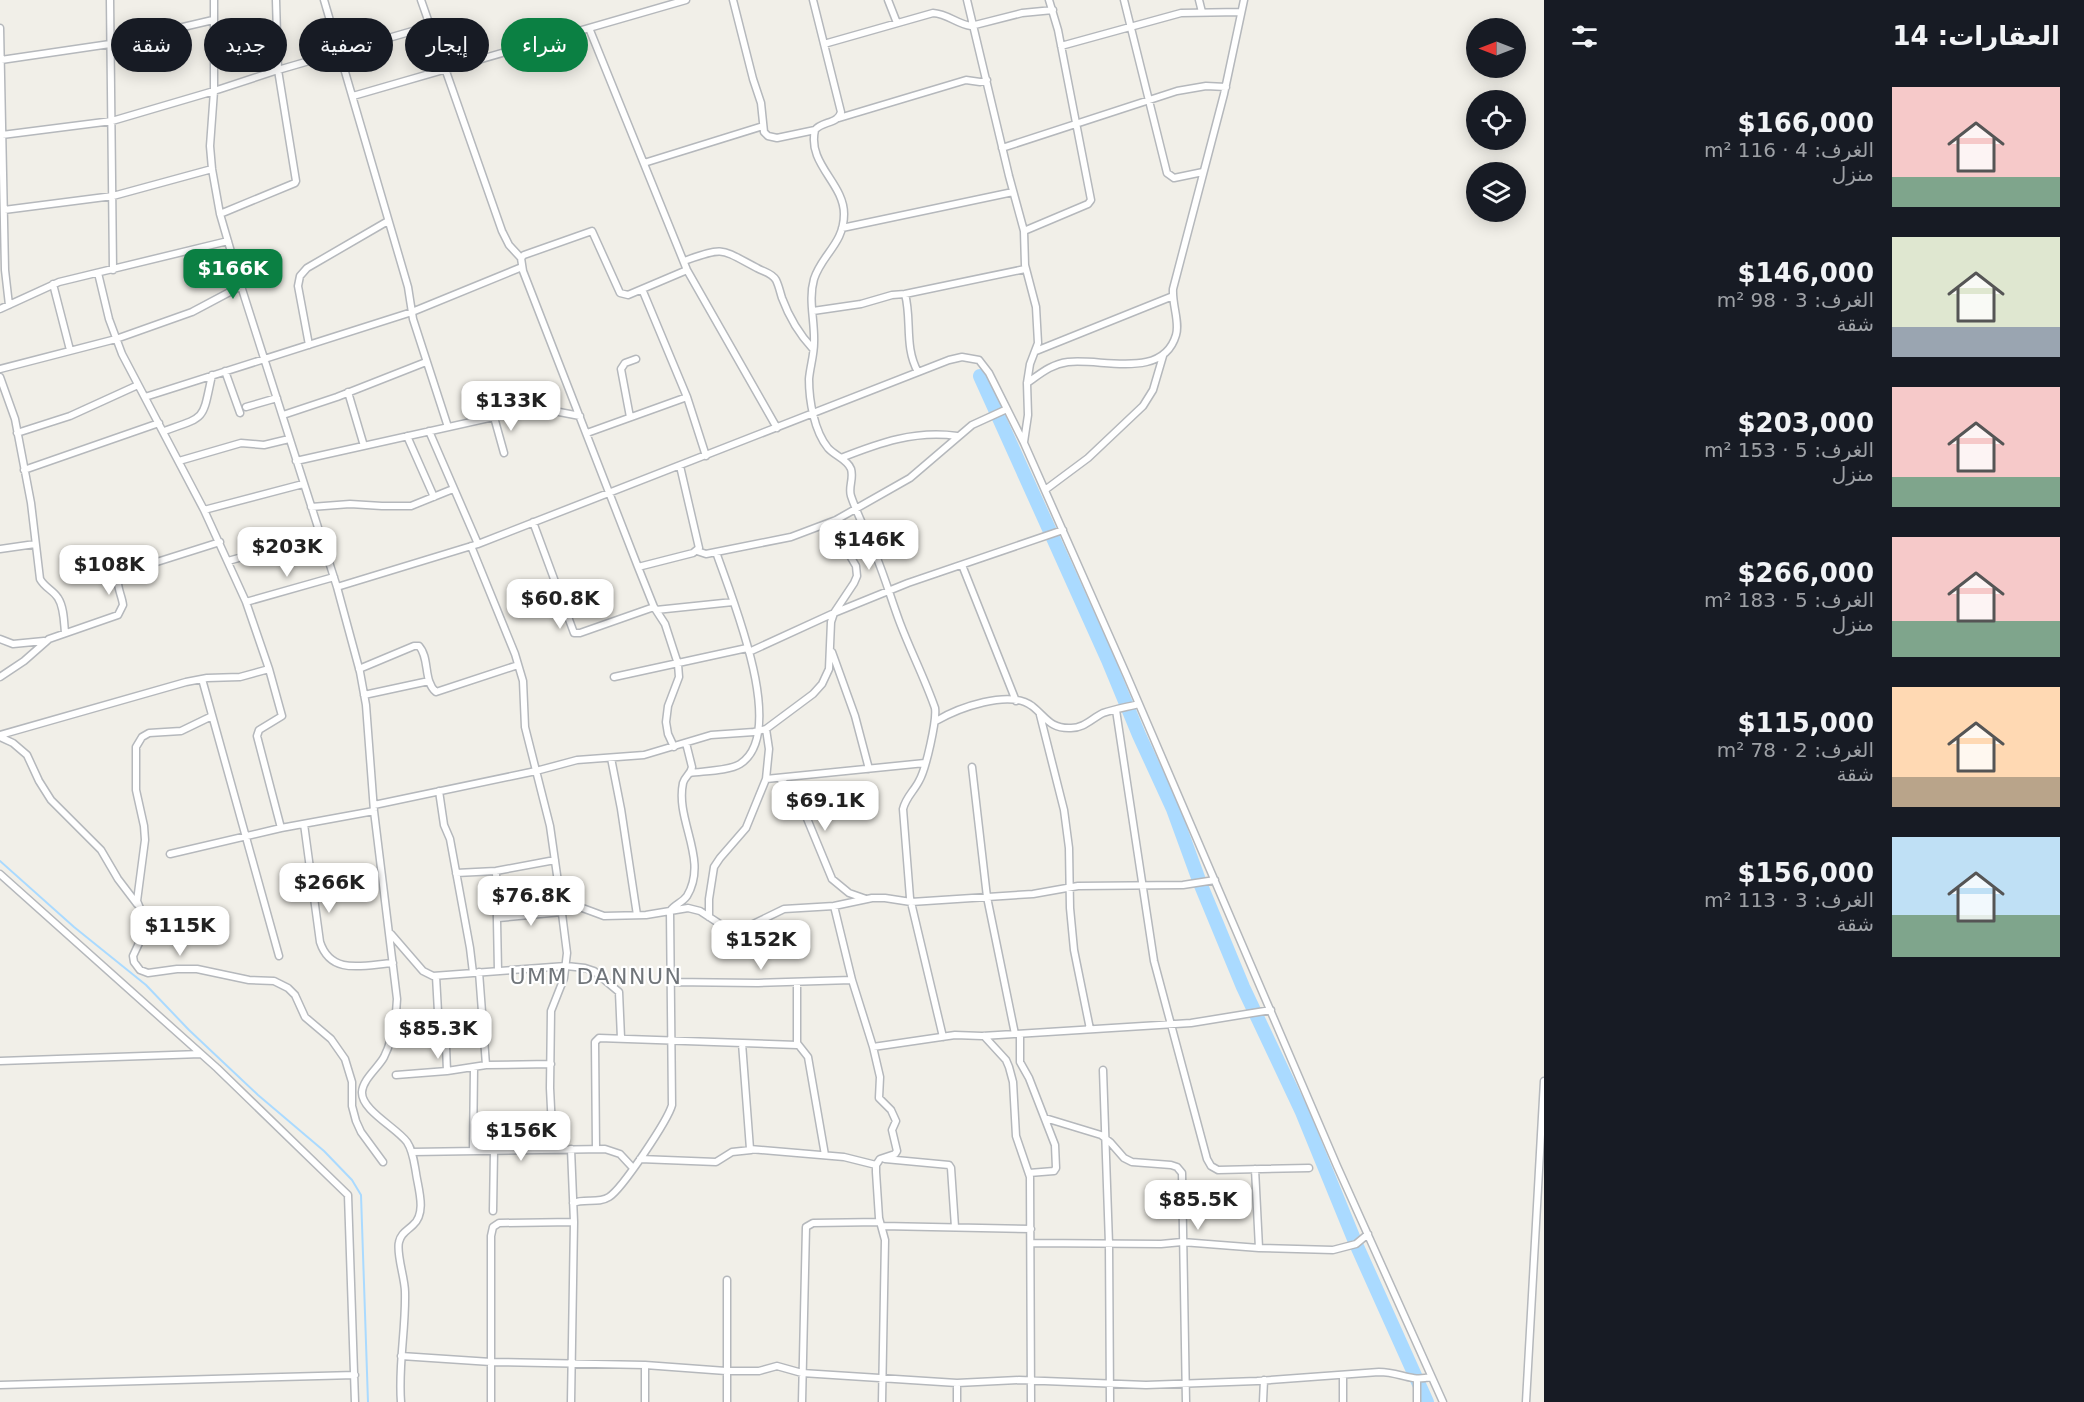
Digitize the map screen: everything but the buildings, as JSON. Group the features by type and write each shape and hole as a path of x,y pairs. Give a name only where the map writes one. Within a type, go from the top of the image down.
{"street":[{"path":"110,0 113,270"},
{"path":"213,18 214,0"},
{"path":"276,0 277,18"},
{"path":"324,0 329,18"},
{"path":"421,0 427,18"},
{"path":"489,57 686,0"},
{"path":"733,0 761,103 765,134 774,138 815,130 838,118 966,80 980,82 987,80"},
{"path":"813,0 841,111 838,118"},
{"path":"888,0 897,23"},
{"path":"968,0 1002,148 1024,231 1025,269 1036,307 1038,339 1027,383 1028,415 1024,443"},
{"path":"1024,231 1091,202 1061,46 1049,0"},
{"path":"1124,0 1168,175 1177,178 1203,172"},
{"path":"1199,0 1202,12"},
{"path":"1045,490 1088,458 1143,406 1153,390 1163,356 1177,333 1178,323 1173,306 1173,296 1226,87 1244,0"},
{"path":"824,44 938,13 963,24 974,26 1023,13 1053,10"},
{"path":"1061,46 1181,13 1242,12"},
{"path":"1,60 110,44 204,22"},
{"path":"0,28 2,184 5,270 9,305"},
{"path":"589,28 687,270 777,428"},
{"path":"214,72 212,169 220,213 337,587 364,695 374,808 397,999 393,1031 383,1057 363,1090 366,1103 402,1136 412,1152 421,1208 416,1222 404,1232 399,1243 405,1290 399,1382 401,1402"},
{"path":"2,135 112,121 269,72"},
{"path":"220,213 297,181 279,72"},
{"path":"345,72 410,293 412,312 426,362 448,427"},
{"path":"353,96 438,72"},
{"path":"446,72 502,231 509,245 520,258 638,567 655,609 665,624 678,664 679,677 668,706 666,722 674,747"},
{"path":"1002,148 1196,87 1226,87"},
{"path":"644,163 763,126"},
{"path":"815,130 819,163 837,191 844,208 842,228 835,245 820,267 814,280 812,293 813,349 809,379 813,414 825,444 848,465 851,471 850,492 934,704 936,721 921,779 909,795 903,809 906,865 911,902 943,1037"},
{"path":"4,210 113,196 212,169"},
{"path":"842,228 1013,192"},
{"path":"309,345 298,286 302,273 388,221"},
{"path":"520,258 592,231 620,293 628,295 687,270"},
{"path":"0,309 53,284 228,242"},
{"path":"684,261 711,252 724,252 769,273 777,282 792,321 813,349"},
{"path":"145,397 412,312 522,267"},
{"path":"813,311 861,304 892,295 1025,269"},
{"path":"98,273 116,339 220,542 246,602 269,669 282,716 259,730 257,736 281,828"},
{"path":"53,284 70,350"},
{"path":"0,369 116,339 192,312 241,286"},
{"path":"642,289 687,397 706,456"},
{"path":"905,294 908,340 918,372"},
{"path":"1036,351 1173,296"},
{"path":"1027,383 1045,369 1060,364 1077,362 1124,364 1149,362 1163,356"},
{"path":"337,587 478,544 918,372 962,357 979,360 989,373 1024,443 1063,530 1443,1402"},
{"path":"630,417 620,372 625,363 636,359"},
{"path":"283,415 426,362"},
{"path":"225,372 240,413"},
{"path":"164,431 202,415 212,375"},
{"path":"0,376 15,419 31,503 40,579 44,586 59,599 65,633"},
{"path":"17,433 79,412 138,385"},
{"path":"348,392 364,446"},
{"path":"587,433 687,397"},
{"path":"246,407 278,398"},
{"path":"638,567 697,551 704,554 791,537 836,520 910,478 931,462 957,436 980,420 1007,409"},
{"path":"296,461 532,410 580,416"},
{"path":"494,417 504,453"},
{"path":"24,470 159,423"},
{"path":"429,431 478,544"},
{"path":"841,458 907,436 928,434 957,436"},
{"path":"407,436 434,497"},
{"path":"179,461 241,443 264,445 289,439"},
{"path":"681,466 698,544 697,551"},
{"path":"204,510 303,484"},
{"path":"311,507 339,504 411,506 453,489"},
{"path":"690,773 740,764 752,752 763,730 818,690 828,674 831,622 834,613 854,583 857,573 854,562 837,535 836,520"},
{"path":"533,522 574,633 655,609 733,603"},
{"path":"614,677 748,650 888,590 1063,530"},
{"path":"228,561 320,535"},
{"path":"0,639 13,644 44,641 118,615 123,605 117,582 118,576 122,573 220,542"},
{"path":"0,549 35,544"},
{"path":"471,546 518,665 525,689 525,727 550,826 562,909 567,953 561,986 552,1005 553,1149"},
{"path":"709,917 714,867 746,828 766,779 770,749 763,730 754,671 716,552"},
{"path":"962,565 1016,701"},
{"path":"246,602 334,577"},
{"path":"0,677 24,661 44,641"},
{"path":"359,669 416,646 423,651 429,681 432,690 436,692 518,665"},
{"path":"830,649 855,716 869,769"},
{"path":"0,736 186,682 240,677 269,669"},
{"path":"202,679 279,956"},
{"path":"364,695 429,681"},
{"path":"936,721 957,709 976,703 996,700 1016,701 1030,705 1053,725 1073,728 1087,724 1100,715 1139,704"},
{"path":"1116,710 1154,961 1208,1162 1218,1170 1309,1168"},
{"path":"1040,715 1064,810 1069,848 1075,960 1090,1029"},
{"path":"137,904 145,840 136,790 136,747 142,737 149,733 168,734 181,731 212,716"},
{"path":"170,854 577,760 644,755 722,733 763,730"},
{"path":"0,736 23,750 51,800 101,850 123,887 137,904 146,925 133,956 140,970 153,973 177,969 197,969 239,979 274,981 284,985 295,995 305,1017 325,1033 341,1052 348,1067 353,1089 352,1106 356,1121 383,1162"},
{"path":"573,1203 584,1199 602,1200 609,1197 640,1159 671,1109 673,1097 670,911 686,897 695,872 694,856 684,822 682,800 683,781 693,767 686,743"},
{"path":"611,758 637,915"},
{"path":"766,779 925,763"},
{"path":"972,767 987,897 1018,1034 1020,1062 1055,1145 1056,1168 1051,1173 1029,1173"},
{"path":"779,778 790,788 801,804 832,879 849,893 866,899"},
{"path":"439,791 476,973 486,1065"},
{"path":"304,824 320,942 324,954 330,961 342,965 393,963"},
{"path":"456,873 496,871 555,860"},
{"path":"496,871 498,971"},
{"path":"0,874 202,1054 348,1195 355,1402"},
{"path":"498,918 578,906 604,916 637,915 683,908 693,909 723,926 738,928 750,926 784,909 834,906 866,899 885,898 911,902 1042,893 1091,886 1183,885 1215,880"},
{"path":"834,906 852,980 873,1047 879,1077 879,1098 891,1110 896,1121 892,1130 897,1151 895,1155 878,1162"},
{"path":"390,933 423,971 430,975 566,966 590,969 617,989 620,995 621,1038"},
{"path":"436,976 439,1030 447,1046 447,1071"},
{"path":"671,982 797,983 852,980"},
{"path":"797,983 797,1044 808,1057 825,1155"},
{"path":"873,1047 960,1034 984,1036 1170,1024 1222,1019 1271,1010"},
{"path":"984,1036 1006,1060 1009,1067 1013,1082 1016,1136 1029,1173 1031,1402"},
{"path":"596,1149 595,1042 600,1037 797,1044"},
{"path":"742,1043 751,1150"},
{"path":"0,1061 202,1054"},
{"path":"396,1075 486,1065 551,1064"},
{"path":"473,1151 474,1068"},
{"path":"1104,1070 1110,1402"},
{"path":"1526,1402 1544,1081"},
{"path":"353,1089 363,1090"},
{"path":"1045,1118 1105,1138 1121,1155 1132,1162 1171,1165 1182,1173 1186,1402"},
{"path":"571,1149 574,1222 571,1402"},
{"path":"412,1152 610,1150 620,1154 633,1168"},
{"path":"640,1159 716,1162 732,1152 751,1150 825,1155 878,1162 949,1165 955,1227"},
{"path":"493,1211 494,1151"},
{"path":"878,1162 881,1224 885,1240 882,1402"},
{"path":"1255,1169 1259,1248"},
{"path":"491,1402 491,1236 493,1227 499,1223 574,1222"},
{"path":"802,1402 806,1227 811,1223 1031,1229"},
{"path":"1031,1243 1182,1242 1259,1248 1334,1250 1356,1244 1368,1234"},
{"path":"726,1402 727,1280"},
{"path":"401,1356 491,1362 645,1365 726,1371 759,1371 777,1366 802,1373 957,1383 1031,1381 1186,1384 1392,1372 1417,1380 1431,1377"},
{"path":"645,1365 645,1402"},
{"path":"0,1385 355,1375"},
{"path":"1343,1375 1343,1402"},
{"path":"1263,1402 1264,1380"},
{"path":"1417,1380 1417,1402"},
{"path":"957,1383 957,1402"}],"waterway":[{"path":"980,376 1173,809 1200,883 1243,987 1302,1112 1356,1244 1427,1402"},
{"path":"0,861 74,927 146,985 189,1030 258,1095 324,1151 352,1180 361,1195 368,1402"}],"district":[{"name":"UMM DANNUN","path":"596,976"}]}
